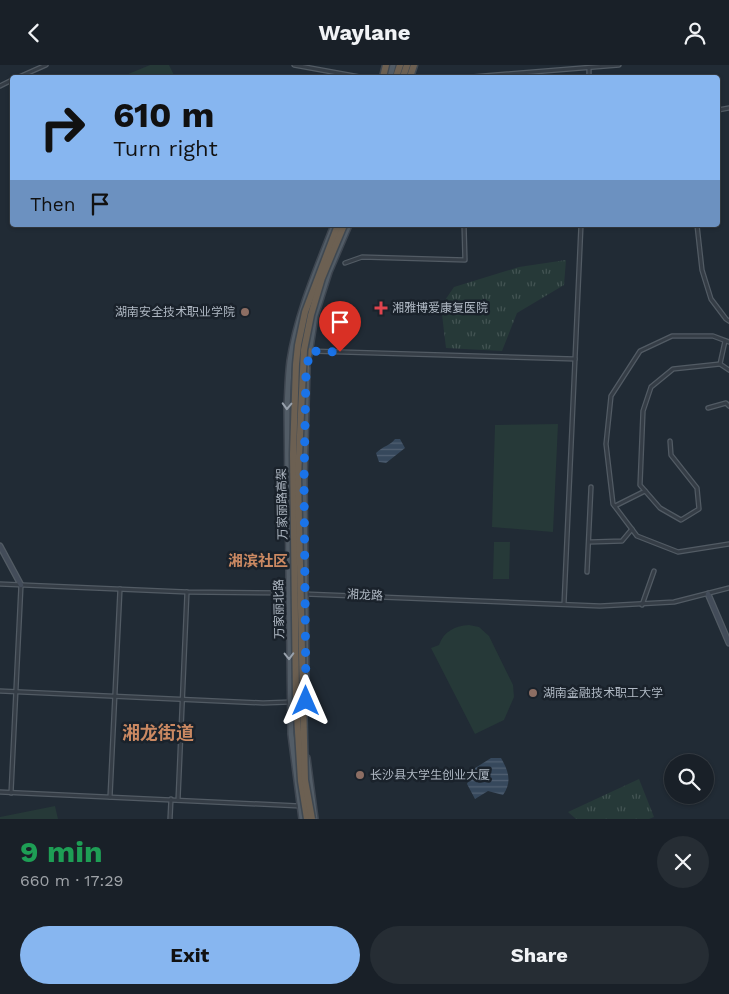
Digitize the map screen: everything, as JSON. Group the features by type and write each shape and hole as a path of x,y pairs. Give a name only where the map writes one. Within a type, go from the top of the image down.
{"highway":[{"name":"万家丽路高架","path":"314,819 305,780 298,468 304,350 311,315 331,249 335,227"},
{"name":"万家丽路高架","path":"307,819 297,739 293,485 294,404 298,345 305,312 331,249 346,227"},
{"path":"300,539 304,372 310,351"}],"main road":[{"name":"万家丽北路","path":"302,819 294,763 290,702 287,407 290,360 303,309 334,227"},
{"path":"314,819 308,765 304,472 306,371 315,316 346,227"}],"street":[{"path":"24,75 46,65"},
{"path":"294,65 349,75"},
{"path":"499,75 619,65"},
{"path":"589,68 589,75"},
{"path":"345,263 362,257 465,260 464,227"},
{"path":"564,604 580,227"},
{"path":"698,227 702,271 711,299 729,321"},
{"path":"720,364 727,342 713,336 672,336 640,351 611,396 606,444 613,504 637,536 678,552 729,544"},
{"path":"310,351 575,359"},
{"path":"670,441 671,455 697,488 699,509 681,520 660,508 640,485 643,411 651,387 673,369 720,364 729,370"},
{"path":"708,408 726,403 729,407"},
{"path":"588,572 591,487"},
{"path":"615,506 646,491"},
{"path":"590,542 622,541 632,529"},
{"path":"0,547 22,585 11,793"},
{"path":"642,605 654,571"},
{"name":"湘龙路","path":"0,584 187,592 288,593 600,606 674,602 729,588"},
{"path":"110,797 120,589"},
{"path":"178,800 187,592"},
{"path":"708,594 729,643"},
{"path":"0,691 183,700 263,703 290,702"},
{"path":"0,792 300,805"},
{"path":"170,819 172,799"}],"green space":[{"path":"150,65 169,65 174,75 126,75"},
{"path":"566,260 564,285 517,313 502,351 446,348 441,306 454,287 519,267"},
{"path":"558,424 553,532 492,527 495,425"},
{"path":"494,542 510,542 509,579 493,579"},
{"path":"469,625 479,627 489,636 513,685 514,697 504,720 475,734 431,648 439,645 444,636 451,630"},
{"path":"639,779 654,817 649,819 576,819 568,812"},
{"path":"55,806 58,819 0,819 0,817"}],"water":[{"path":"395,439 400,439 405,448 386,463 379,462 376,453"},
{"path":"491,758 501,758 508,772 508,786 503,795 488,791 475,799 467,784 472,770"}],"place":[{"name":"湘雅博爱康复医院","path":"381,308"},
{"name":"湖南安全技术职业学院","path":"245,312"},
{"name":"湖南金融技术职工大学","path":"533,693"},
{"name":"长沙县大学生创业大厦","path":"360,775"}],"district":[{"name":"湘滨社区","path":"258,561"},
{"name":"湘龙街道","path":"158,733"}],"route":[{"path":"306,701 304,481 306,371 310,351 340,352"}]}
